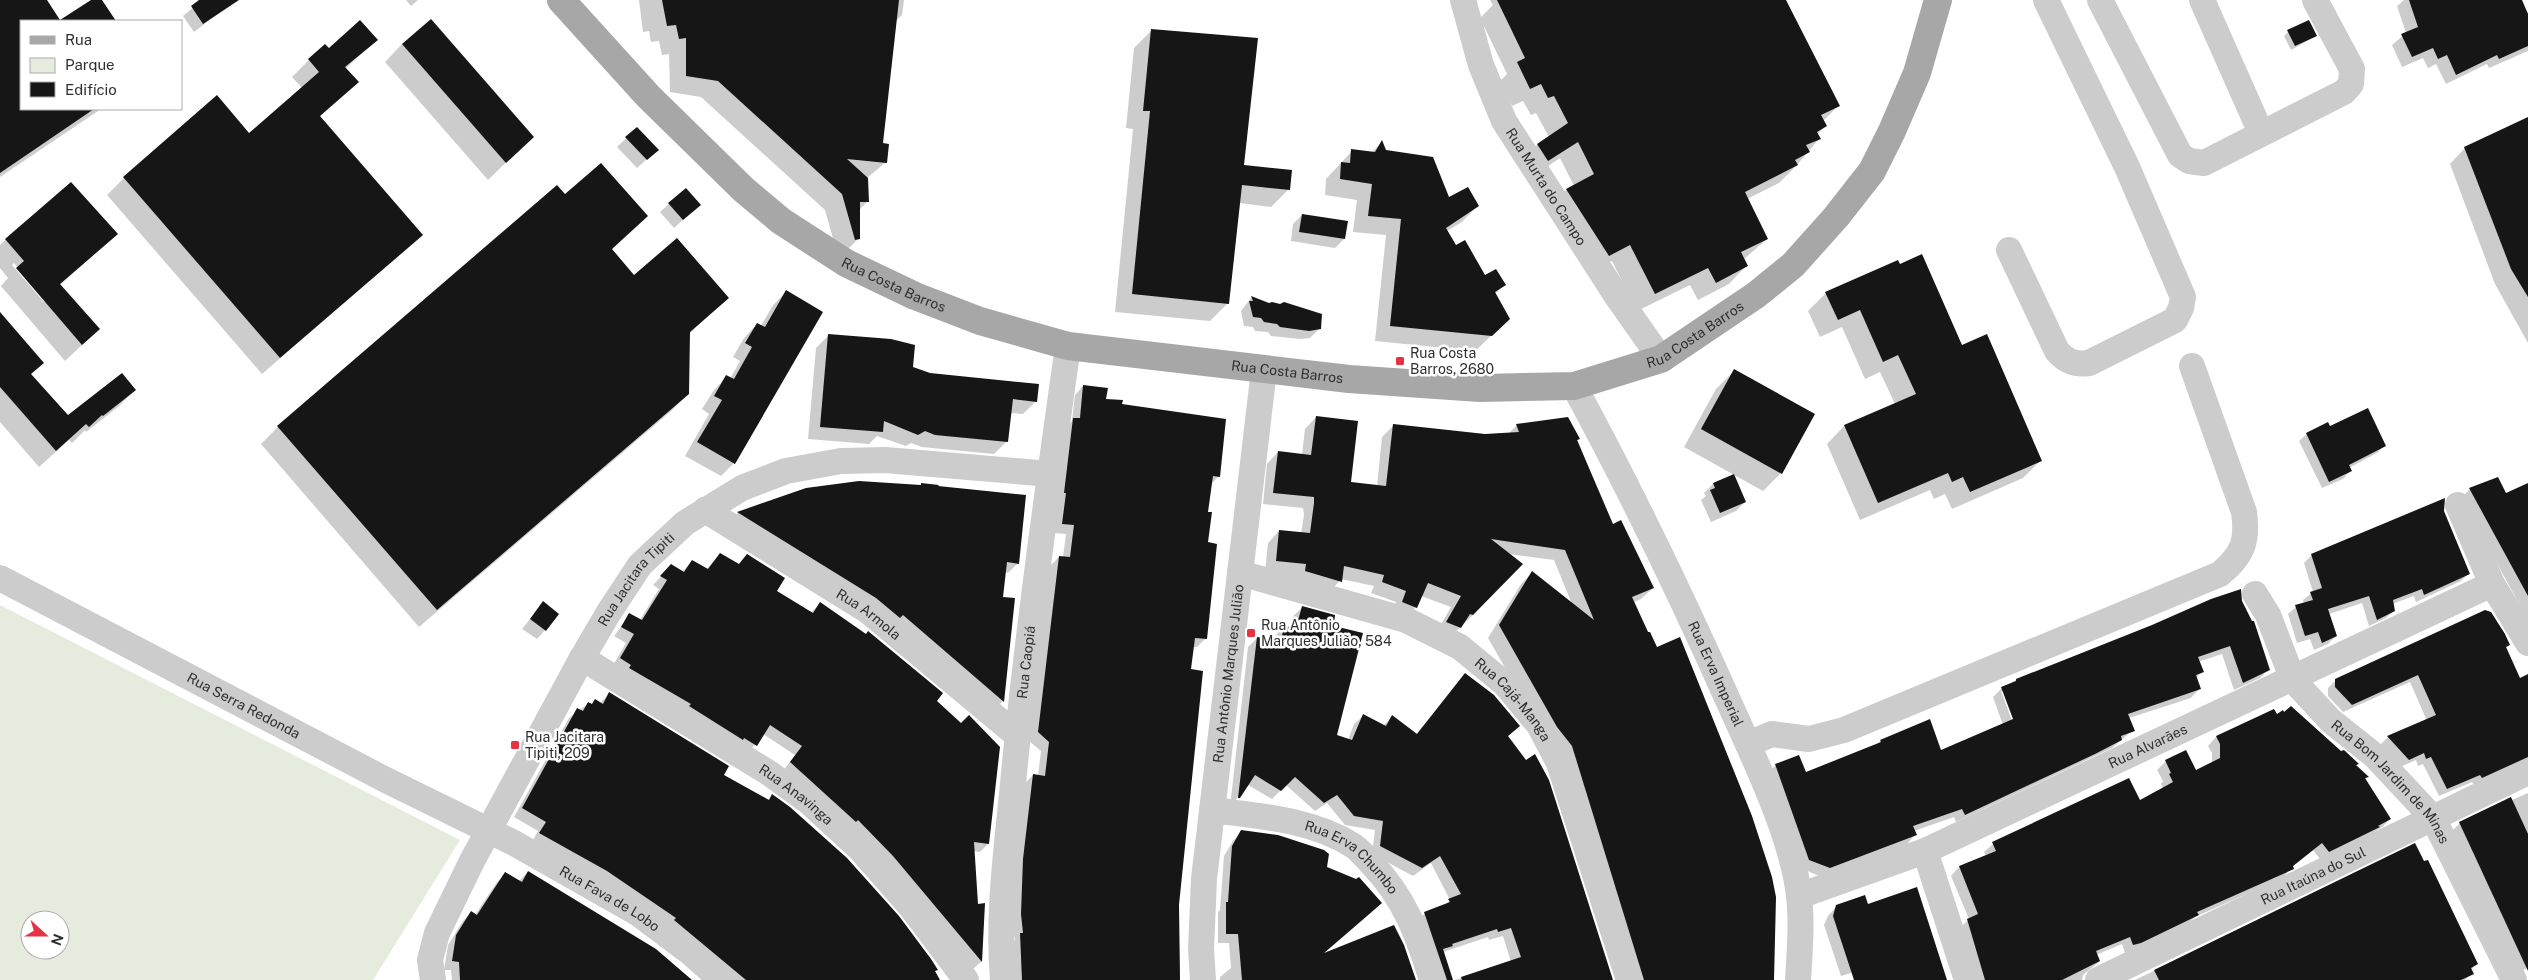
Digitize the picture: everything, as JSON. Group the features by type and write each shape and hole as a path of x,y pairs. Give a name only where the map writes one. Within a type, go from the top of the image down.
{"main road":[{"name":"Rua Costa Barros","path":"560,0 648,96 743,190 781,221 846,263 915,296 980,321 1068,346 1264,370 1480,388 1574,386 1661,359 1756,295 1794,265 1836,217 1872,171 1917,73 1938,0"}],"street":[{"name":"Rua Murta do Campo","path":"1463,0 1481,65 1504,121 1534,170 1661,359"},
{"path":"2009,250 2057,350 2065,360 2078,364 2089,363 2175,320 2181,308 2183,297 2127,168 2046,0"},
{"path":"2100,0 2180,155 2189,161 2204,163 2344,92 2351,84 2352,69 2315,0"},
{"path":"2202,0 2261,133"},
{"name":"Rua Caopiá","path":"1003,980 1000,954 1003,888 1018,736 1050,474 1068,346"},
{"path":"1748,744 1772,734 1809,739 1844,730 2220,574 2235,561 2244,546 2246,520 2192,366"},
{"name":"Rua Antônio Marques Julião","path":"1203,980 1201,949 1204,879 1264,370"},
{"name":"Rua Erva Imperial","path":"1574,386 1660,555 1748,744 1788,851 1797,882 1802,927 1798,980"},
{"name":"Rua Jacitara Tipiti","path":"433,980 430,960 437,933 488,830 582,658 640,565 685,524 742,488 786,471 841,461 885,460 1050,474"},
{"path":"2458,505 2492,584 2528,643"},
{"name":"Rua Armola","path":"705,510 868,611 1018,736"},
{"name":"Rua Cajá-Manga","path":"1240,573 1406,620 1460,647 1505,684 1539,725 1559,763 1629,980"},
{"name":"Rua Serra Redonda","path":"0,578 384,779 488,830"},
{"name":"Rua Alvarães","path":"1798,896 1925,851 2293,680 2492,584"},
{"name":"Rua Bom Jardim de Minas","path":"2255,594 2268,615 2293,680 2331,721 2375,756 2433,818 2514,980"},
{"name":"Rua Anavinga","path":"582,658 769,773 809,802 860,848 911,907 966,980"},
{"name":"Rua Itaúna do Sul","path":"2098,980 2528,772"},
{"name":"Rua Erva Chumbo","path":"1212,810 1284,820 1324,832 1353,845 1386,878 1413,920 1432,980"},
{"name":"Rua Fava de Lobo","path":"488,830 639,914 691,953 721,980"},
{"path":"1925,851 1967,980"}],"green space":[{"path":"0,605 460,840 373,980 0,980"}],"building":[{"path":"0,0 47,0 60,20 20,20 20,110 93,110 0,173"},
{"path":"91,0 102,0 115,20 60,20"},
{"path":"199,0 239,0 203,24 191,6"},
{"path":"662,0 899,0 883,143 889,144 887,163 847,159 868,178 869,202 860,202 860,239 855,240 842,194 718,81 686,76 686,38 679,39 676,25 667,26"},
{"path":"1497,0 1786,0 1840,106 1821,115 1827,126 1817,132 1821,139 1806,145 1810,152 1795,160 1798,165 1745,192 1768,239 1741,252 1748,266 1716,283 1708,268 1655,294 1630,245 1609,256 1566,189 1594,174 1578,142 1548,161 1537,144 1568,123 1554,96 1548,98 1541,84 1530,89 1517,62 1525,58"},
{"path":"2409,0 2522,0 2528,14 2528,46 2499,59 2497,55 2456,75 2447,55 2438,59 2433,48 2412,57 2401,34 2418,27"},
{"path":"431,19 534,137 506,163 402,44"},
{"path":"360,20 378,40 345,67 359,82 320,116 423,235 280,358 123,177 217,95 249,133 319,72 308,59 325,44 329,48"},
{"path":"2309,20 2317,36 2295,46 2287,30"},
{"path":"1151,29 1258,38 1244,165 1292,170 1290,190 1242,185 1229,304 1132,294 1150,111 1143,111"},
{"path":"2528,117 2528,297 2511,269 2464,147"},
{"path":"637,127 659,150 647,160 625,137"},
{"path":"1382,140 1386,150 1433,157 1449,197 1468,187 1479,206 1446,228 1456,245 1465,240 1485,275 1496,269 1506,285 1495,292 1510,319 1492,336 1390,326 1401,219 1368,216 1372,184 1340,179 1341,162 1350,163 1351,149 1375,152"},
{"path":"601,163 648,216 612,249 634,275 677,238 729,298 690,332 689,394 437,610 277,426 557,185 565,194"},
{"path":"71,182 118,234 60,284 100,329 82,345 16,268 24,261 5,239"},
{"path":"686,188 701,205 683,220 668,203"},
{"path":"1302,214 1348,221 1345,239 1299,232"},
{"path":"1922,254 1962,345 1987,334 2042,461 1970,492 1963,477 1952,482 1948,473 1878,503 1844,425 1916,394 1898,355 1883,362 1860,310 1838,320 1825,292 1898,260 1900,264"},
{"path":"786,290 823,312 735,464 697,442 722,400 714,396 726,375 734,379 752,347 745,343 757,323 765,327"},
{"path":"1251,296 1269,303 1280,304 1284,302 1322,314 1321,329 1309,331 1280,327 1277,324 1264,322 1261,318 1253,317 1249,301 1253,301"},
{"path":"0,312 44,363 31,374 68,415 122,373 136,390 89,427 86,424 56,451 0,387"},
{"path":"828,334 891,339 915,345 913,367 930,373 1039,384 1037,402 1013,399 1008,442 935,435 925,431 918,435 884,421 883,432 820,427"},
{"path":"1734,369 1815,414 1782,474 1701,429"},
{"path":"1083,385 1108,388 1106,399 1123,400 1122,404 1226,419 1220,477 1213,476 1208,512 1212,512 1208,542 1217,544 1207,639 1195,638 1191,669 1203,671 1179,905 1180,980 1022,980 1020,933 1023,933 1021,914 1023,859 1033,774 1045,776 1049,742 1038,732 1059,556 1070,557 1074,525 1062,524 1066,493 1064,493 1073,418 1080,418"},
{"path":"2368,408 2386,446 2349,465 2352,471 2329,482 2306,433 2328,422 2330,426"},
{"path":"1316,416 1358,421 1351,482 1386,486 1393,424 1485,434 1519,432 1516,424 1568,417 1580,439 1577,440 1613,524 1621,520 1654,588 1632,597 1648,632 1650,632 1657,647 1680,637 1752,816 1772,877 1776,897 1774,980 1644,980 1572,746 1557,727 1499,625 1532,571 1594,620 1565,550 1491,539 1523,564 1473,615 1470,614 1461,628 1446,622 1461,596 1428,583 1417,608 1402,602 1406,591 1382,582 1384,575 1344,566 1342,582 1305,571 1306,564 1276,561 1279,530 1310,533 1314,503 1314,497 1273,493 1278,451 1311,455"},
{"path":"1734,474 1746,502 1720,513 1710,490 1715,488 1713,483"},
{"path":"2498,477 2506,493 2528,483 2528,596 2469,488"},
{"path":"859,481 921,485 921,483 1026,495 1019,564 1007,562 1003,597 1015,598 1004,702 903,615 900,618 876,598 737,512 806,488"},
{"path":"2445,498 2444,511 2470,574 2424,595 2422,589 2393,600 2395,611 2377,620 2369,596 2328,609 2337,636 2322,643 2318,632 2305,636 2295,605 2313,600 2310,592 2322,588 2311,554"},
{"path":"720,553 739,564 747,554 785,578 777,591 813,613 820,602 866,634 868,631 943,693 937,701 961,723 969,715 1000,747 989,844 974,842 978,904 985,903 982,962 893,856 858,820 856,822 790,762 802,746 770,725 757,746 744,738 743,740 689,706 691,704 629,668 631,665 620,658 634,634 621,627 629,613 642,620 667,580 660,576 671,564 684,572 692,560 708,569"},
{"path":"2241,589 2242,601 2252,621 2254,621 2270,670 2243,683 2230,646 2198,657 2204,672 2196,675 2201,689 2128,714 2135,731 2121,736 2122,740 1965,815 1962,809 1913,826 1917,835 1830,868 1809,860 1775,764 1799,755 1806,772 1881,742 1880,740 1930,719 1941,750 2013,719 2001,687 2016,681 2016,679 2152,625 2211,599"},
{"path":"543,601 559,614 546,631 530,619"},
{"path":"1302,606 1335,615 1334,626 1363,633 1337,735 1352,740 1363,714 1386,726 1392,715 1417,734 1465,673 1494,695 1520,726 1508,736 1526,760 1535,754 1549,780 1613,980 1462,980 1461,977 1521,957 1511,928 1498,932 1497,929 1452,944 1453,946 1443,949 1453,980 1447,980 1424,912 1450,902 1448,899 1461,894 1440,856 1422,868 1380,846 1383,821 1354,816 1337,795 1324,803 1295,777 1281,791 1255,775 1240,798 1238,798 1257,637 1281,641 1284,626 1296,628"},
{"path":"2485,610 2491,612 2505,634 2510,645 2506,647 2520,678 2528,674 2528,757 2482,778 2480,775 2447,789 2431,757 2426,759 2424,753 2409,760 2387,736 2436,715 2418,675 2352,705 2335,687 2335,679"},
{"path":"609,692 729,766 724,775 769,800 772,794 790,807 847,858 899,916 931,959 938,970 935,971 940,980 746,980 674,920 676,918 607,871 539,833 546,822 522,808 577,708 583,711 588,702 592,704 595,699 603,704"},
{"path":"2291,706 2341,751 2344,750 2359,764 2356,765 2369,777 2365,778 2391,819 2378,826 2380,827 2329,852 2322,843 2293,866 2294,869 2197,912 2199,915 2141,943 2133,945 2130,937 2096,951 2100,961 2062,980 1985,980 1967,919 1978,914 1959,866 1996,851 1992,842 2129,778 2140,800 2173,782 2165,760 2186,750 2196,770 2220,758 2220,744 2216,736 2274,709 2277,714 2283,710 2284,712"},
{"path":"2511,797 2528,834 2528,971 2459,822"},
{"path":"1241,830 1278,835 1324,850 1329,854 1327,867 1356,879 1359,877 1382,903 1324,953 1394,925 1404,945 1416,980 1242,980 1238,934 1226,934 1226,902 1228,902 1232,846"},
{"path":"2415,843 2424,861 2428,860 2478,964 2471,968 2474,974 2461,980 2159,980 2154,970"},
{"path":"528,871 656,949 692,980 460,980 459,962 452,961 456,935 471,911 477,915 505,872 522,882"},
{"path":"1917,887 1947,980 1854,980 1833,916 1836,905 1865,895 1868,904"}],"place":[{"name":"Rua Costa Barros, 2680","path":"1400,361"},
{"name":"Rua Antônio Marques Julião, 584","path":"1251,633"},
{"name":"Rua Jacitara Tipiti, 209","path":"515,745"}]}
